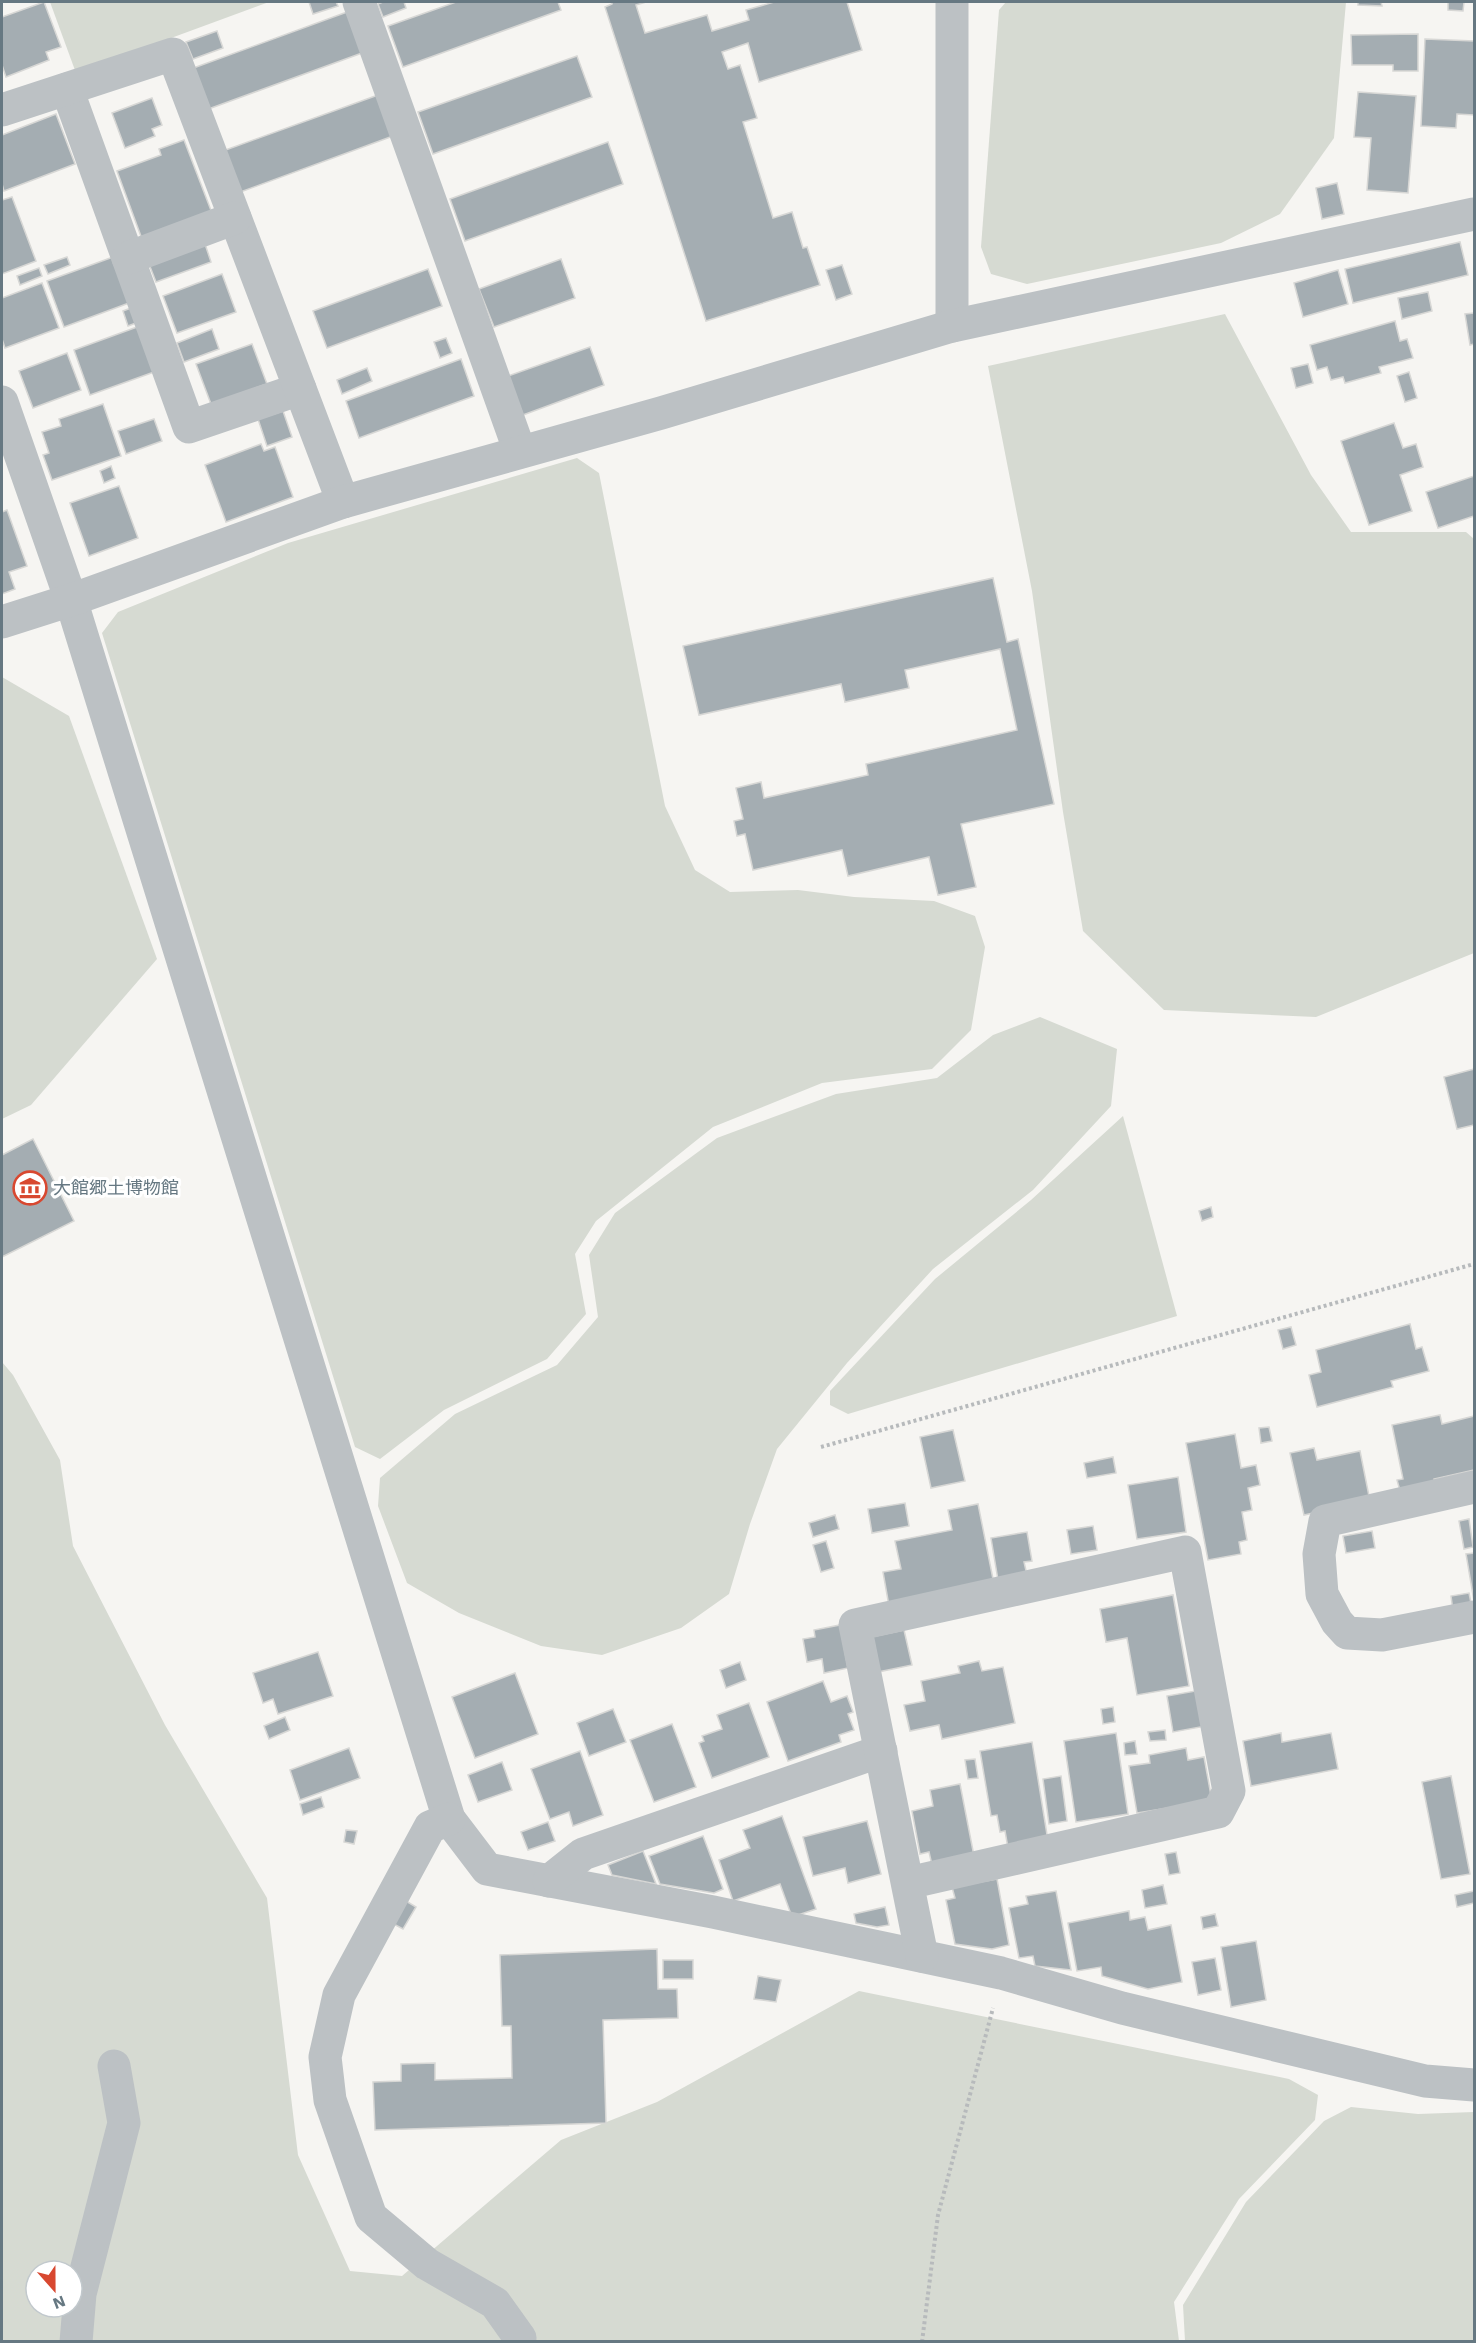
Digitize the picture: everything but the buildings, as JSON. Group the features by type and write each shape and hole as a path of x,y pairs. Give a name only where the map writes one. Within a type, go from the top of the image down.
{"street":[{"path":"359,2 520,453"},
{"path":"952,2 952,326"},
{"path":"2,110 173,54 343,502"},
{"path":"67,89 189,427 300,389"},
{"path":"2,622 71,600 343,502 661,413 952,326 1474,213"},
{"path":"128,258 235,218"},
{"path":"2,402 71,600 449,1819 487,1869 1001,1973 1122,2008 1425,2081 1474,2085"},
{"path":"1474,1487 1324,1521 1319,1554 1322,1594 1336,1622 1347,1633 1382,1635 1474,1617"},
{"path":"908,1883 1218,1812 1229,1791 1185,1552 855,1625 922,1956"},
{"path":"549,1881 583,1854 880,1751"},
{"path":"449,1819 430,1827 339,1995 325,2057 330,2100 371,2217 427,2264 495,2303 520,2338 519,2342"},
{"path":"76,2342 80,2294 124,2123 114,2066"}],"path":[{"path":"822,1447 1474,1264"},
{"path":"922,2342 938,2215 1001,1973"}],"shaded area":[{"path":"50,2 269,2 76,73"},
{"path":"1006,2 1346,2 1334,138 1280,214 1221,243 1027,284 991,274 981,247 999,10"},
{"path":"1225,314 1311,475 1351,532 1466,532 1474,539 1474,953 1316,1017 1164,1010 1083,931 1063,812 1032,591 988,366"},
{"path":"577,458 599,473 665,806 695,870 730,892 798,890 854,897 934,901 975,916 985,947 971,1030 932,1069 822,1083 713,1127 596,1221 575,1254 586,1314 547,1359 444,1410 380,1459 355,1447 102,633 118,612 288,543"},
{"path":"2,677 69,716 157,959 31,1105 2,1119"},
{"path":"1040,1017 1117,1049 1111,1106 1033,1190 933,1269 847,1363 777,1449 750,1524 729,1594 681,1628 602,1655 541,1646 459,1613 407,1583 378,1506 380,1478 455,1414 557,1365 598,1317 589,1255 615,1213 717,1138 836,1094 937,1078 993,1035"},
{"path":"1123,1116 1177,1316 848,1414 830,1405 830,1391 935,1279 1031,1200"},
{"path":"2,1362 13,1375 60,1460 73,1546 165,1725 267,1898 298,2155 350,2271 402,2276 561,2140 657,2102 859,1991 1289,2079 1318,2095 1315,2120 1239,2199 1174,2302 1179,2341 2,2341"},
{"path":"1351,2107 1418,2114 1474,2112 1474,2341 1185,2341 1183,2305 1246,2202 1324,2121"}],"place":[{"name":"大館郷土博物館","path":"30,1188"}]}
